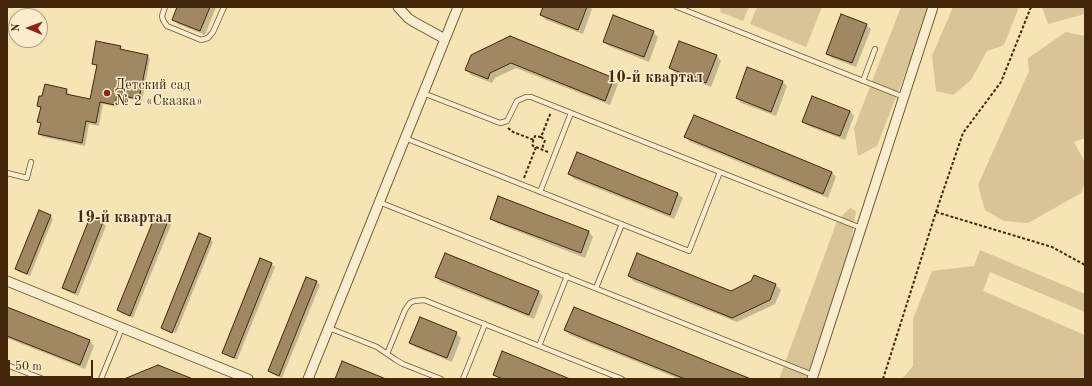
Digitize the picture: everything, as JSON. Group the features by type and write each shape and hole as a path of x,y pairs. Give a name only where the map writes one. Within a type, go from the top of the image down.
{"street":[{"path":"398,7 408,18 445,39"},
{"path":"308,379 458,7"},
{"path":"813,377 933,7"},
{"path":"7,281 248,379"}],"lane":[{"path":"164,7 162,16 167,26 201,40 208,38 214,32 224,7"},
{"path":"677,7 904,97"},
{"path":"863,81 875,49"},
{"path":"423,93 496,122 503,123 507,121 517,102 526,97 531,97 861,228"},
{"path":"540,192 571,113"},
{"path":"405,138 689,251 720,172"},
{"path":"7,173 27,178 31,162"},
{"path":"380,202 567,276 813,377"},
{"path":"596,288 622,224"},
{"path":"539,346 567,276"},
{"path":"387,354 405,310 414,301 424,300 622,379"},
{"path":"463,379 485,324"},
{"path":"101,379 122,328"},
{"path":"329,328 377,347 403,364 441,379"},
{"path":"7,364 43,379"}],"path":[{"path":"884,379 936,212 963,132 1001,82 1031,7"},
{"path":"541,137 553,105"},
{"path":"503,123 513,132 534,140"},
{"path":"542,149 545,140 536,136 532,145 536,147 555,154"},
{"path":"522,184 536,147"},
{"path":"936,212 1052,247 1085,265"}],"shaded area":[{"path":"721,7 749,7 743,21 720,12"},
{"path":"757,7 822,7 806,47 750,24"},
{"path":"901,7 931,7 877,146 858,156 854,128"},
{"path":"953,7 1019,7 1004,45 987,51 971,80 953,95 936,91 932,56"},
{"path":"1042,7 1085,7 1085,14 1048,24"},
{"path":"1066,32 1085,36 1085,138 1074,142 1085,162 1085,182 1081,193 1028,223 1004,221 985,210 978,185 1029,71 1028,58"},
{"path":"850,208 856,211 850,250 806,379 779,379 837,221"},
{"path":"980,250 1085,294 1085,312 990,272 983,291 1085,335 1085,379 902,379 913,366 913,319 932,271 974,266"}],"building":[{"path":"177,7 210,7 200,31 172,20"},
{"path":"543,7 587,7 578,30 540,15"},
{"path":"841,14 867,24 852,63 826,54"},
{"path":"613,15 654,31 644,57 603,42"},
{"path":"510,36 614,78 605,101 511,63 490,73 488,79 465,70 471,55"},
{"path":"96,41 121,46 120,49 148,55 139,99 117,95 115,105 100,102 96,123 86,121 82,143 38,134 41,123 37,122 41,107 37,106 39,96 42,96 45,84 67,89 66,94 90,99 97,65 92,64"},
{"path":"679,41 717,55 706,83 669,68"},
{"path":"747,67 783,81 771,112 736,98"},
{"path":"812,96 850,111 840,136 802,122"},
{"path":"694,115 832,172 823,194 684,137"},
{"path":"577,152 678,193 670,215 568,174"},
{"path":"498,196 589,231 581,253 490,219"},
{"path":"39,210 51,215 27,274 15,269"},
{"path":"155,216 168,221 130,316 117,310"},
{"path":"90,217 103,222 75,293 62,288"},
{"path":"199,233 211,238 172,333 161,328"},
{"path":"445,253 539,291 529,315 435,277"},
{"path":"637,253 731,291 751,281 754,275 776,284 770,300 732,318 628,276"},
{"path":"260,258 272,263 234,358 222,353"},
{"path":"306,277 317,281 279,376 268,371"},
{"path":"7,307 90,340 80,365 7,336"},
{"path":"574,307 751,379 685,379 588,340 564,330"},
{"path":"420,317 457,332 447,358 409,343"},
{"path":"502,351 570,379 503,379 493,375"},
{"path":"342,361 386,379 335,379"},
{"path":"158,365 193,379 124,379"}],"place":[{"name":"Детский сад № 2 «Сказка»","path":"107,93"}],"district":[{"name":"10-й квартал","path":"655,78"},
{"name":"19-й квартал","path":"124,218"}]}
